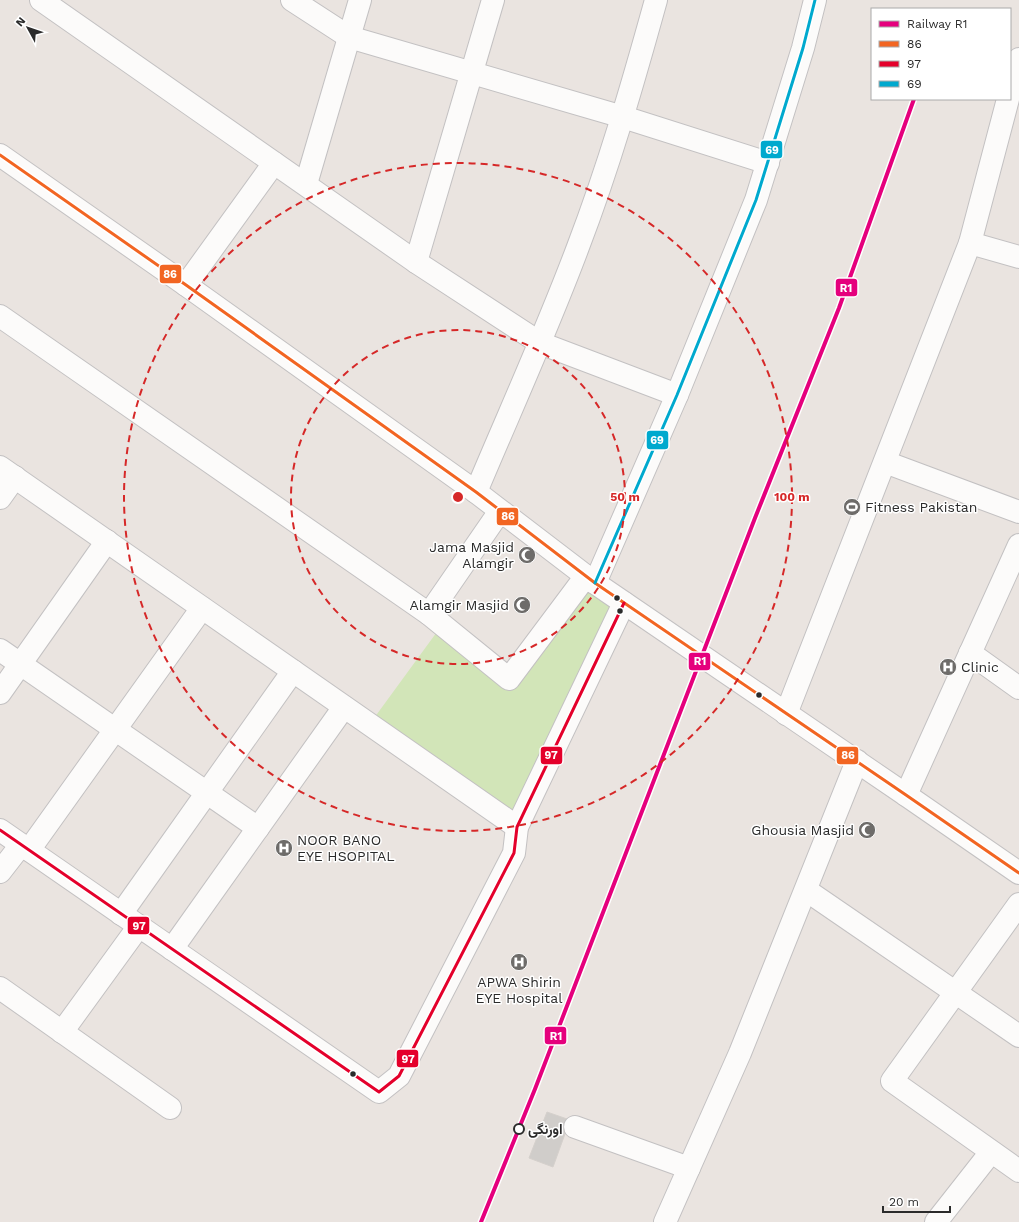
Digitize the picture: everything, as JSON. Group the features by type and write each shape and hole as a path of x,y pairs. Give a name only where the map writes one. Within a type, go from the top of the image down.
{"street":[{"path":"41,0 416,262 540,343 677,395"},
{"path":"292,0 349,37 623,117 768,163"},
{"path":"306,184 360,0"},
{"path":"416,262 493,0"},
{"path":"476,492 540,343 578,247 623,117 656,0"},
{"path":"0,316 429,614 509,679 590,579 677,395 756,200 803,48 815,0"},
{"path":"1011,89 1019,59"},
{"path":"786,714 970,243 1008,100"},
{"path":"0,155 186,285 476,492 624,603 1019,873"},
{"path":"186,285 274,163"},
{"path":"970,243 1019,257"},
{"path":"885,462 1019,512"},
{"path":"0,498 7,472 517,827"},
{"path":"429,614 500,511"},
{"path":"0,693 107,541"},
{"path":"906,795 1019,545"},
{"path":"0,830 379,1092 399,1076 514,853 517,827 624,603"},
{"path":"0,872 25,848 115,730 202,608"},
{"path":"0,650 258,828"},
{"path":"970,653 1019,688"},
{"path":"120,914 292,671"},
{"path":"172,949 344,707"},
{"path":"665,1222 740,1053 857,761"},
{"path":"806,890 1019,1036"},
{"path":"1019,904 892,1081 1019,1171"},
{"path":"62,1032 139,926"},
{"path":"0,988 170,1108"},
{"path":"575,1127 689,1168"},
{"path":"936,1222 991,1152"}],"green space":[{"path":"586,576 624,603 517,827 369,725 442,625 509,679"}],"building":[{"path":"547,1112 570,1120 553,1167 529,1158"}],"rail line":[{"name":"R1","path":"481,1222 535,1089 755,518 839,308 914,100"}],"transit line":[{"name":"69","path":"595,583 677,395 756,200 803,48 815,0"},
{"name":"86","path":"0,155 186,285 476,492 595,583 1019,873"},
{"name":"97","path":"0,830 379,1092 399,1076 514,853 517,827 624,603"}],"place":[{"name":"Fitness Pakistan","path":"852,507"},
{"name":"Jama Masjid Alamgir","path":"527,555"},
{"name":"Alamgir Masjid","path":"522,605"},
{"name":"Clinic","path":"948,667"},
{"name":"Ghousia Masjid","path":"867,830"},
{"name":"NOOR BANO EYE HSOPITAL","path":"284,848"},
{"name":"APWA Shirin EYE Hospital","path":"519,962"},
{"name":"اورنگی","path":"519,1129"}]}
